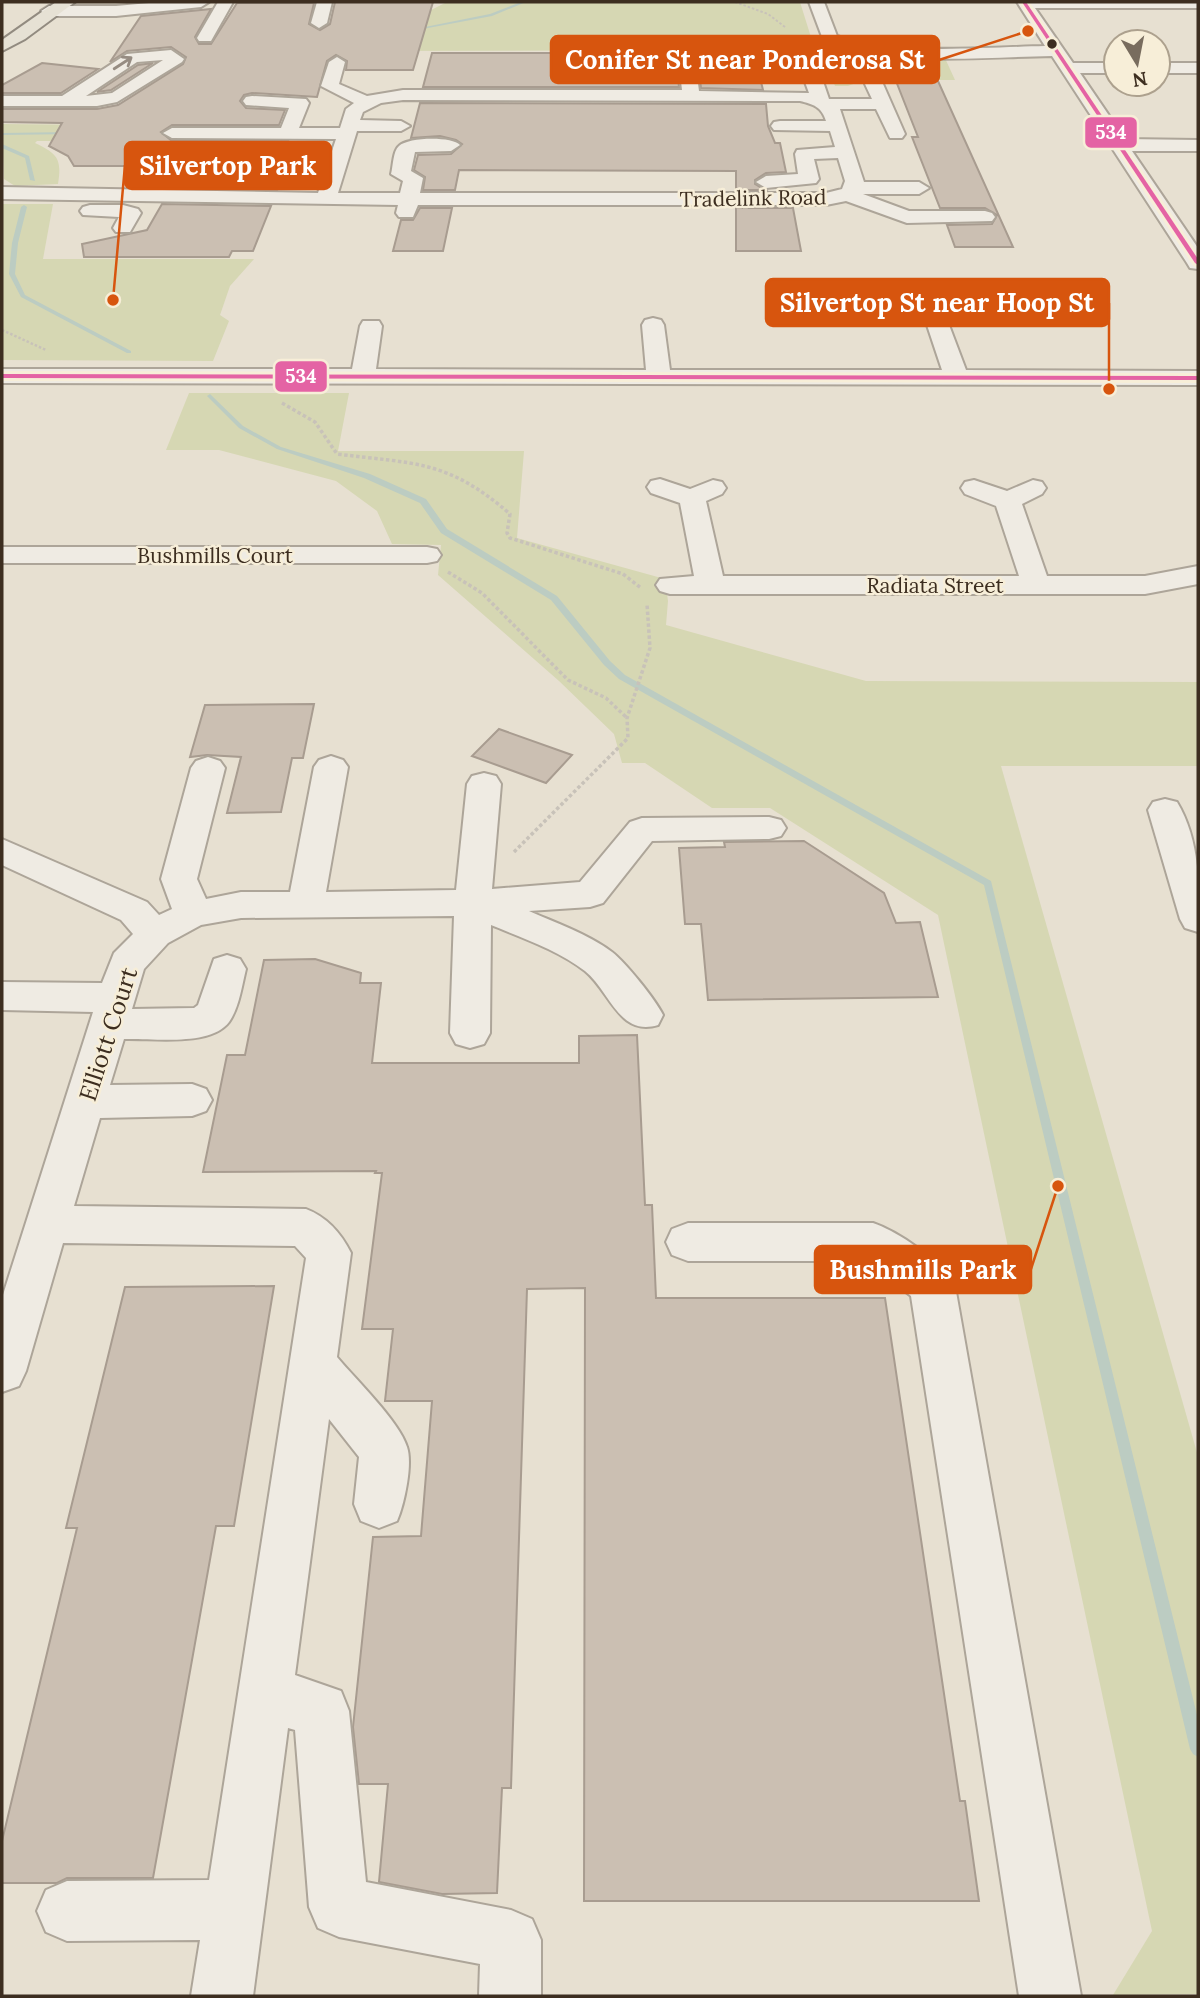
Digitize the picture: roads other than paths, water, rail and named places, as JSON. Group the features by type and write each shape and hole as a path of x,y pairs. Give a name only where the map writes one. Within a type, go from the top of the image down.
{"main road":[{"path":"2,46 24,33 49,11 67,2"}],"street":[{"path":"49,11 103,12 201,2"},
{"path":"205,38 225,2"},
{"path":"318,23 324,2"},
{"path":"817,2 830,39 849,47 943,51 1056,51"},
{"path":"1025,2 1198,3"},
{"path":"1025,2 1198,263"},
{"path":"725,52 729,72"},
{"path":"648,114 698,111 686,55 764,52 769,72"},
{"name":"Tradelink Road","path":"409,199 595,199 664,209 683,192 758,205 826,199 851,192 846,154 837,126 832,111 823,102 806,55 798,52 764,52"},
{"path":"2,101 66,101 97,101 117,97 176,59 171,55 133,57 66,101"},
{"path":"337,62 330,86 371,94 547,95 575,104 627,96 815,81"},
{"path":"1070,68 1102,68"},
{"path":"1172,68 1198,68"},
{"path":"466,95 470,74"},
{"path":"547,95 550,74"},
{"path":"627,76 627,96"},
{"path":"874,84 896,134"},
{"path":"692,91 800,96 823,102 883,104"},
{"path":"326,199 355,109 371,94"},
{"path":"500,117 502,95"},
{"path":"252,101 300,103 288,141"},
{"path":"173,133 288,141 346,136 401,125"},
{"path":"779,125 837,126"},
{"path":"91,206 158,196 299,198 326,199 405,216 413,178 401,174 406,149 416,145 451,145"},
{"path":"1119,145 1198,145"},
{"path":"758,205 761,184 809,179 804,154 871,155"},
{"path":"91,206 121,174"},
{"path":"501,199 503,175"},
{"path":"595,176 595,199"},
{"path":"158,196 169,177"},
{"path":"246,197 254,177"},
{"path":"851,192 919,188"},
{"path":"851,192 907,217 985,217"},
{"path":"2,193 131,214 122,228"},
{"path":"197,220 211,197"},
{"path":"291,220 299,198"},
{"path":"476,220 478,199"},
{"path":"571,199 571,220"},
{"path":"826,199 835,210 837,221"},
{"path":"653,325 659,377"},
{"path":"938,325 957,378"},
{"path":"363,377 371,326"},
{"path":"2,376 1198,378"},
{"path":"660,487 704,492 710,585"},
{"path":"974,488 1007,501 1033,488"},
{"path":"1007,501 1036,585"},
{"name":"Bushmills Court","path":"2,555 427,555"},
{"name":"Radiata Street","path":"670,585 1145,585 1198,575"},
{"path":"306,904 331,767"},
{"path":"192,914 185,889 179,879 208,768"},
{"path":"470,1033 473,903 484,784"},
{"path":"1165,810 1198,919"},
{"name":"Elliott Court","path":"2,1371 127,963 155,934 192,914 241,905 473,903 590,894 642,831 769,828"},
{"path":"2,851 134,911 155,934"},
{"path":"473,903 552,936 599,962 644,1015"},
{"path":"2,996 203,1023 215,1012 226,969"},
{"path":"85,1102 192,1100"},
{"path":"47,1224 306,1227 329,1254 222,1996"},
{"path":"688,1242 873,1242 932,1286 1050,1996"},
{"path":"314,1364 384,1450 379,1504"},
{"path":"266,1693 321,1711 339,1907 511,1940 510,1996"},
{"path":"67,1911 234,1910"}],"waterway":[{"path":"412,30 491,15 524,2"},
{"path":"2,134 71,133"},
{"path":"2,146 27,157 33,180"},
{"path":"24,207 15,243 12,274 23,296 129,352"},
{"path":"210,396 241,427 279,448 367,476 423,501 444,531 554,598 607,663 622,677 988,883 1198,1749"}],"place":[{"name":"Conifer St near Ponderosa St","path":"1028,31"},
{"name":"Silvertop Park","path":"113,300"},
{"name":"Silvertop St near Hoop St","path":"1109,389"},
{"name":"Bushmills Park","path":"1058,1186"}]}
